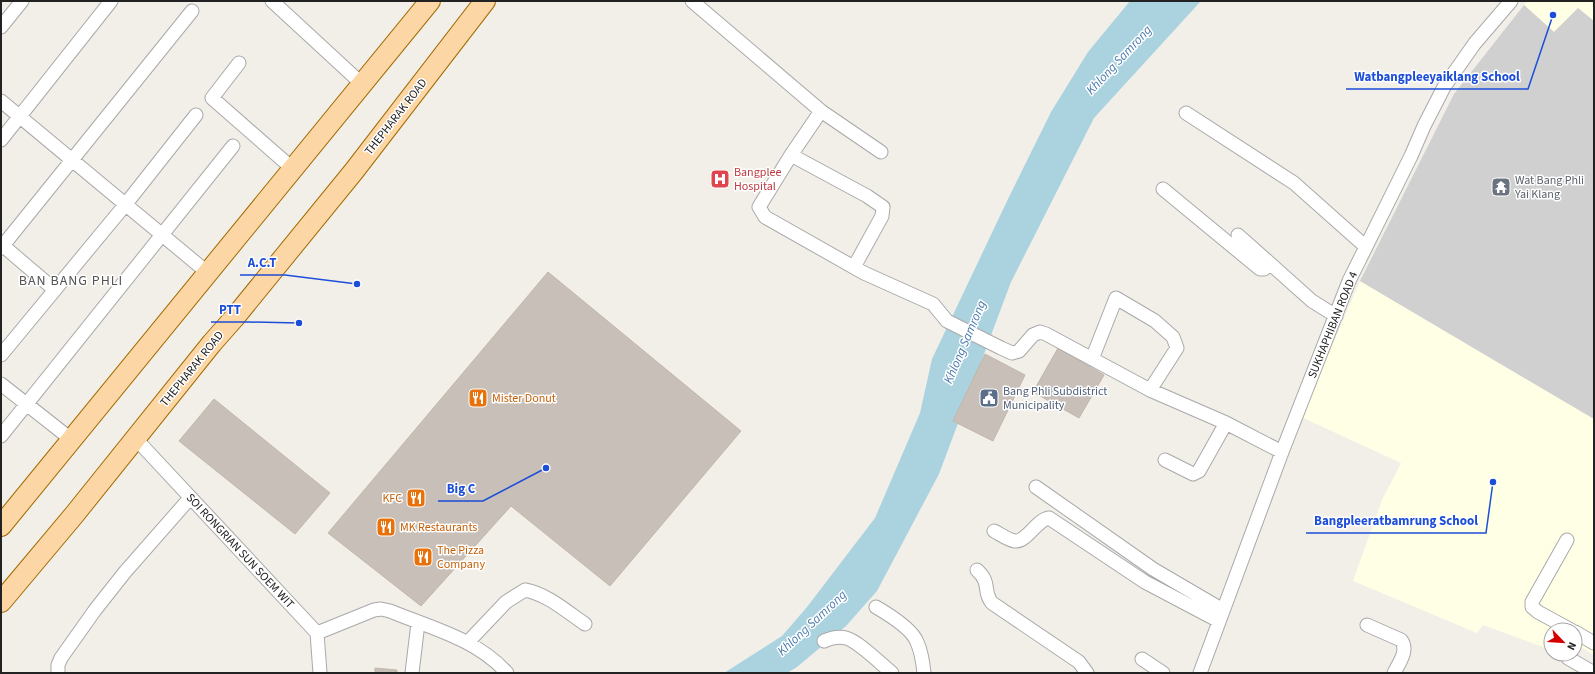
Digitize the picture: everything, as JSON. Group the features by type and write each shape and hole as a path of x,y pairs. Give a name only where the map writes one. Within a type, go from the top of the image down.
{"main road":[{"path":"1,526 430,1"},
{"name":"THEPHARAK ROAD","path":"1,602 136,439 212,343 235,317 358,164 485,1"},
{"path":"1,510 23,500"},
{"path":"1,616 61,544 74,515"}],"street":[{"path":"1,27 22,1"},
{"path":"1,140 111,1"},
{"path":"272,1 362,84"},
{"path":"692,1 821,110 881,152"},
{"name":"SUKHAPHIBAN ROAD 4","path":"1200,673 1282,452 1350,281 1444,87 1475,43 1511,1"},
{"path":"55,290 2,246 192,11"},
{"path":"239,63 212,98 293,169"},
{"path":"1,101 208,273"},
{"path":"821,110 759,207 765,217 854,267 933,304 948,321 1001,348 1012,353 1019,351 1033,335 1040,332 1150,390 1226,423 1282,452"},
{"path":"1186,113 1294,183 1366,247"},
{"path":"1,355 126,205 196,115"},
{"path":"1,436 233,146"},
{"path":"791,155 866,196 882,207 882,216 854,267"},
{"path":"1163,189 1260,269 1264,269 1270,264"},
{"path":"1238,235 1312,301 1336,316"},
{"path":"1092,359 1116,298 1155,321 1173,337 1177,348 1150,390"},
{"path":"1,384 72,440"},
{"path":"1165,460 1193,474 1199,471 1226,423"},
{"name":"SOI RONGRIAN SUN SOEM WIT","path":"136,439 317,633"},
{"path":"1036,487 1221,616"},
{"path":"58,673 58,666 61,658 95,610 125,572 190,498"},
{"path":"994,531 1015,541 1021,540 1043,519 1049,518 1145,582 1221,616"},
{"path":"1556,622 1538,612 1532,606 1532,602 1567,540"},
{"path":"977,570 986,580 987,595 992,603 1079,662 1087,673"},
{"path":"468,642 506,602 525,590 544,596 585,624"},
{"path":"876,607 885,612 911,633 917,641 924,673"},
{"path":"320,673 317,633 374,610 381,609 390,611 468,642 494,659 507,673"},
{"path":"412,673 418,623"},
{"path":"1367,625 1401,640 1404,644 1405,650 1394,673"},
{"path":"1583,637 1594,643"},
{"path":"824,641 831,638 846,638 854,642 892,673"},
{"path":"1142,659 1163,673"},
{"path":"1575,662 1594,673"}],"shaded area":[{"path":"1527,1 1594,1 1594,21 1578,8 1554,32 1524,5"},
{"name":"Wat Bang Phli Yai Klang","path":"1524,5 1554,32 1578,8 1594,21 1594,419 1360,281 1454,94"},
{"path":"1360,281 1594,419 1594,655 1583,649 1583,622 1543,622 1543,647 1483,625 1477,633 1353,581 1382,500 1401,463 1301,417"}],"water":[{"name":"Khlong Samrong","path":"1130,1 1201,1 1094,118 1011,282 939,474 877,591 846,626 797,667 787,673 724,673 782,636 807,607 875,518 920,413 932,359 1008,199 1051,112 1088,52"}],"building":[{"path":"548,272 741,431 610,586 511,506 421,606 328,533"},
{"path":"1058,348 1104,375 1079,418 1033,392"},
{"name":"Bang Phli Subdistrict Municipality","path":"985,354 1025,375 993,441 953,421"},
{"path":"214,399 330,493 295,534 179,441"},
{"path":"375,668 397,670 397,673 375,673"}],"place":[{"name":"Watbangpleeyaiklang School","path":"1553,15"},
{"name":"Bangplee Hospital","path":"720,179"},
{"name":"Wat Bang Phli Yai Klang","path":"1501,187"},
{"name":"A.C.T","path":"357,284"},
{"name":"PTT","path":"299,323"},
{"name":"Mister Donut","path":"478,398"},
{"name":"Bang Phli Subdistrict Municipality","path":"989,398"},
{"name":"Big C","path":"546,468"},
{"name":"Bangpleeratbamrung School","path":"1493,482"},
{"name":"KFC","path":"416,498"},
{"name":"MK Restaurants","path":"386,527"},
{"name":"The Pizza Company","path":"423,557"}],"district":[{"name":"BAN BANG PHLI","path":"71,281"}]}
